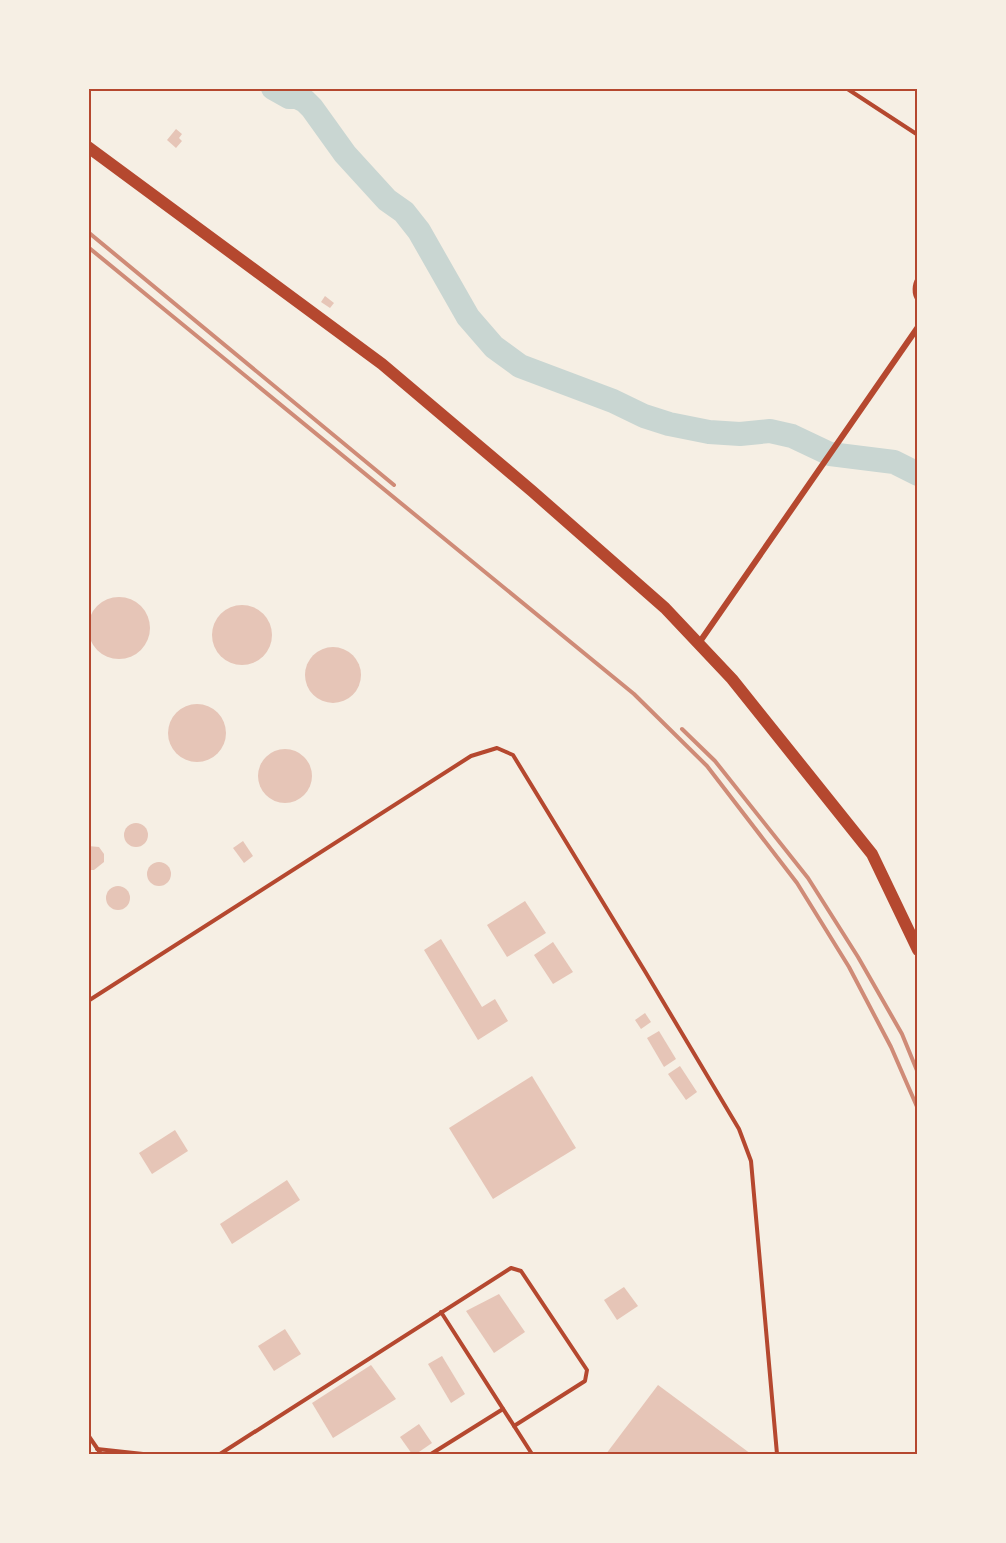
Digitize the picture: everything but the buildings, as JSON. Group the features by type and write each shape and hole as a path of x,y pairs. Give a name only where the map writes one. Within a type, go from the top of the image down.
{"main road":[{"path":"88,147 382,364 665,608 732,679 872,854 918,951"}],"street":[{"path":"699,643 918,327"}],"lane":[{"path":"846,88 918,135"},
{"path":"918,278 914,283 915,297 918,300"},
{"path":"88,1001 471,756 497,748 513,755 739,1130 751,1161 777,1455"},
{"path":"220,1455 511,1268 521,1271 587,1370 585,1381 514,1426"},
{"path":"441,1312 532,1455"},
{"path":"431,1455 503,1409"},
{"path":"88,1435 101,1455"},
{"path":"98,1449 143,1455"}],"waterway":[{"path":"273,88 289,97 297,97 305,101 312,108 345,154 387,200 404,212 419,231 468,317 494,347 520,366 669,424 709,432 740,434 770,431 792,436 830,454 894,462 918,474"}],"railway":[{"path":"88,232 394,485"},
{"path":"88,247 634,694 707,766 797,883 849,967 891,1047 918,1109"},
{"path":"682,729 715,761 808,878 858,957 902,1034 918,1073"}]}
